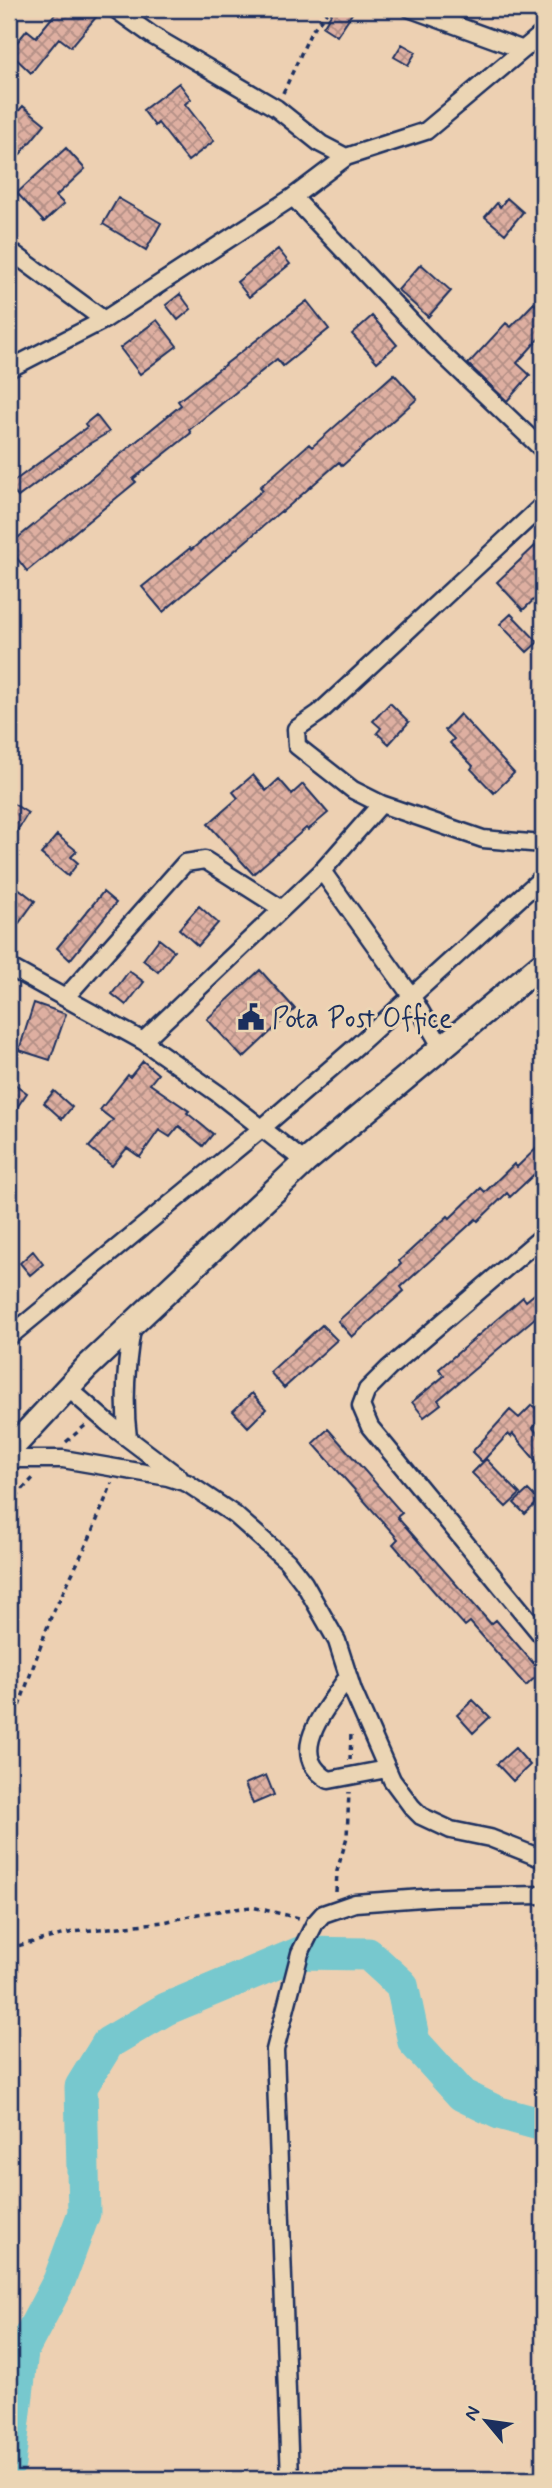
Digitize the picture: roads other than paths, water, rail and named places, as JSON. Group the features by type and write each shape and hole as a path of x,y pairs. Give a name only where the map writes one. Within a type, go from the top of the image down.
{"street":[{"path":"115,9 153,36 276,108 321,144 346,157"},
{"path":"411,9 521,49"},
{"path":"9,369 104,320 293,197 346,157 426,131 543,33"},
{"path":"293,197 435,347 543,450"},
{"path":"9,250 104,320"},
{"path":"543,505 319,713 296,729 297,746 353,790 381,804 483,839 543,844"},
{"path":"143,1041 322,871 381,804"},
{"path":"65,998 185,863 205,860 282,909"},
{"path":"322,871 412,997 442,1048"},
{"path":"9,1337 261,1129 412,997 543,877"},
{"path":"9,1451 133,1323 305,1162 543,963"},
{"path":"9,967 143,1041 217,1093 305,1162"},
{"path":"543,1237 389,1368 367,1390 361,1406 370,1427 543,1637"},
{"path":"128,1438 124,1405 127,1357 133,1323"},
{"path":"68,1388 187,1483 235,1515 287,1561 304,1583 337,1641 348,1676 387,1769 421,1816 451,1830 490,1838 543,1858"},
{"path":"9,1459 63,1459 168,1477 187,1483"},
{"path":"348,1676 312,1735 307,1751 310,1761 316,1772 329,1780 387,1769"},
{"path":"290,2479 275,2050 300,1954 315,1923 323,1914 355,1903 543,1895"}],"waterway":[{"path":"9,2464 22,2351 59,2281 84,2213 81,2087 108,2043 166,2009 300,1953 368,1954 402,1985 414,2042 462,2095 499,2113 543,2125"}],"place":[{"name":"Pota Post Office","path":"251,1017"}]}
